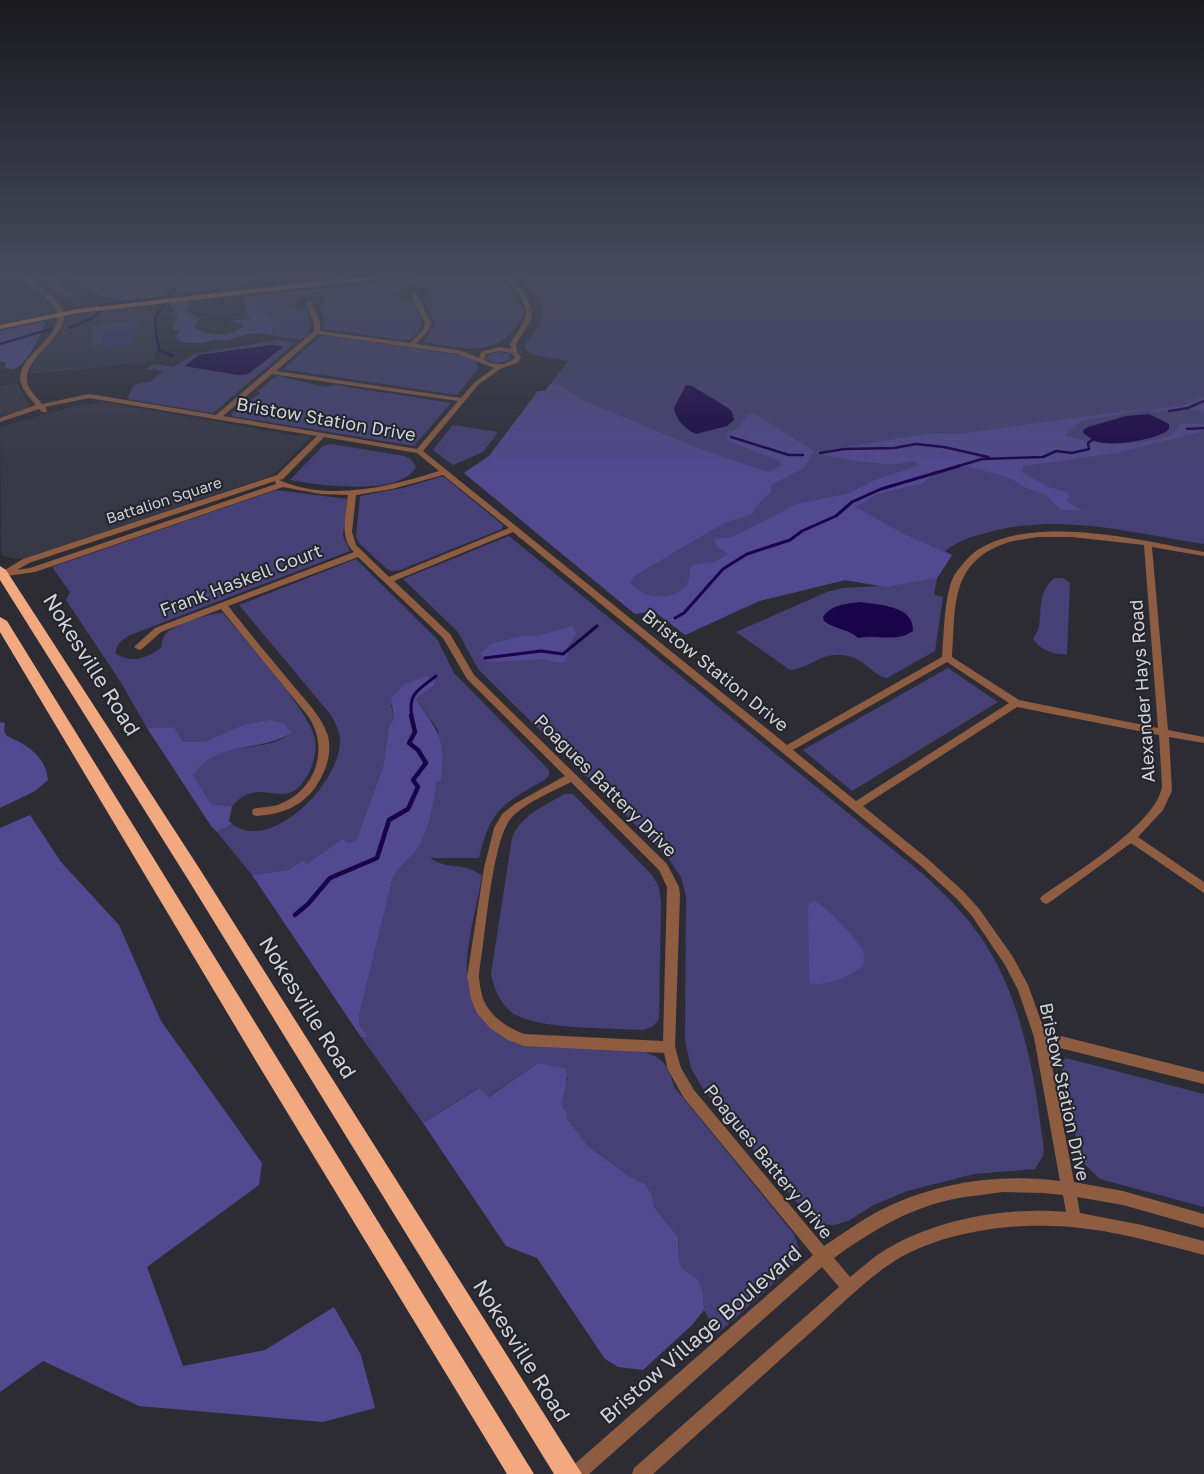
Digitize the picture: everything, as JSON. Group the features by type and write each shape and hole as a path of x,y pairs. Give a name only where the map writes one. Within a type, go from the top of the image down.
{"highway":[{"name":"Nokesville Road","path":"1,574 195,876 569,1474"},
{"path":"0,621 262,1055 521,1474"}],"street":[{"path":"43,409 27,388 24,370 44,346"},
{"path":"217,418 301,346"},
{"path":"423,346 459,352 483,362 501,366"},
{"path":"477,383 483,362 481,356 499,346"},
{"path":"419,451 477,383 501,366 517,361 518,355 514,352 514,346"},
{"path":"459,352 491,350 514,352"},
{"path":"272,372 462,400"},
{"name":"Bristow Station Drive","path":"0,420 43,409 91,400 111,399 321,436 419,451 925,863 961,896 1009,961 1024,989 1040,1037 1074,1218"},
{"name":"Bristow Station Drive","path":"0,424 43,409"},
{"name":"Battalion Square","path":"1,574 32,570 281,481 321,436"},
{"path":"281,481 309,490 352,494 394,488 444,472"},
{"name":"Poagues Battery Drive","path":"352,494 348,532 350,542 447,636 470,677 659,862 673,886 669,1047 675,1070 689,1094 849,1288"},
{"path":"388,580 514,529"},
{"path":"947,658 955,588 959,575 974,557 988,547 1016,538 1058,533 1204,554"},
{"name":"Alexander Hays Road","path":"1046,899 1130,837 1154,814 1166,795 1164,732 1148,545"},
{"name":"Frank Haskell Court","path":"140,647 158,630 360,553"},
{"path":"223,606 318,723 324,742 318,774 304,794 281,808 256,812"},
{"path":"786,750 947,658"},
{"path":"947,658 1016,703 1204,740"},
{"path":"855,806 1016,703"},
{"path":"572,777 513,810 500,826 491,862 474,977 474,992 478,1003 494,1025 524,1040 669,1047"},
{"path":"1130,837 1204,888"},
{"path":"1040,1037 1204,1078"},
{"name":"Bristow Village Boulevard","path":"576,1474 823,1256 882,1218 924,1200 962,1189 1007,1185 1068,1187 1158,1207 1204,1221"},
{"path":"640,1474 849,1288 895,1253 914,1243 945,1233 1000,1220 1074,1218 1114,1225 1204,1248"}],"shaded area":[{"path":"0,346 34,346 23,363 18,367 13,369 5,368 6,363 0,361"},
{"path":"48,346 156,346 154,359 151,362 30,374 36,360"},
{"path":"244,346 266,346 198,355 189,367 238,375 248,374 283,347 276,346 292,346 213,413 127,399 134,385 151,381 163,371 147,369 152,364 174,367 195,354"},
{"path":"266,346 283,347 248,374 238,375 185,366 198,355"},
{"path":"310,346 396,346 466,356 477,362 477,370 457,395 283,369"},
{"path":"446,346 487,346 472,348"},
{"path":"526,346 1204,346 1204,544 1095,526 1068,524 1013,527 980,535 964,540 945,551 952,555 937,578 934,595 943,597 935,651 887,678 878,675 858,660 844,655 827,656 790,670 736,632 827,592 843,588 882,586 845,580 759,601 685,635 654,611 635,614 464,473 498,454 568,361 534,355 525,349"},
{"path":"498,352 509,354 511,359 498,363 485,359 490,354"},
{"path":"279,376 325,387 335,385 451,403 414,446 232,416 232,413 257,396 260,393 258,391"},
{"path":"16,382 30,407 12,414 0,415 0,386"},
{"path":"550,384 560,385 582,400 700,449 768,472 783,465 780,461 729,441 726,434 739,428 747,415 755,414 814,451 804,468 771,485 771,492 756,506 752,514 722,524 636,575 630,583 641,592 655,596 673,595 679,592 688,582 692,565 714,562 728,554 717,547 714,539 732,537 797,504 850,493 875,480 920,465 914,461 894,464 854,461 816,452 932,433 956,434 1142,409 1081,421 1064,435 1091,442 1119,444 1160,439 1173,435 1179,424 1204,424 1204,431 1116,453 1023,466 1022,472 1048,487 1067,492 1069,497 1066,501 1083,511 1061,510 1045,494 1026,488 1008,477 966,466 935,474 921,484 877,494 855,507 904,534 952,555 937,578 886,587 845,580 759,601 685,635 654,611 635,614 464,473 489,456 538,391 545,391"},
{"path":"686,385 692,386 728,408 732,412 734,420 727,426 696,434 688,430 679,420 674,408"},
{"path":"1204,397 1204,414 1197,409 1154,412 1148,410 1181,406"},
{"path":"104,402 297,436 310,436 310,438 276,473 268,477 31,557 16,559 1,555 0,427 74,406"},
{"path":"1149,414 1169,424 1169,429 1155,436 1121,443 1100,442 1084,434 1083,430 1088,427 1126,416"},
{"path":"453,425 498,432 483,452 453,465 433,450"},
{"path":"331,444 404,456 411,459 416,467 407,476 376,486 338,486 290,480 323,446"},
{"path":"444,477 503,525 502,529 400,570 392,571 387,569 359,543 356,537 360,496 403,488"},
{"path":"276,490 347,499 343,536 350,551 130,635 120,643 116,651 116,654 128,659 145,657 161,648 164,636 173,628 201,617 223,613 275,675 301,711 310,727 316,746 314,760 300,786 288,793 258,792 250,794 241,798 232,806 211,804 193,775 204,763 216,755 266,744 292,733 243,725 203,742 183,742 174,727 147,728 120,681 66,600 70,592 52,567"},
{"path":"509,536 924,875 967,919 982,939 1000,970 1024,1036 1030,1060 1044,1146 1043,1156 1035,1169 974,1174 907,1191 874,1205 848,1221 834,1225 817,1224 805,1212 703,1089 691,1068 685,1040 686,896 681,877 667,856 478,669 458,632 403,579"},
{"path":"356,559 437,639 454,673 549,770 549,775 546,779 520,794 501,809 488,828 479,858 430,858 437,862 475,871 482,876 468,947 467,969 469,990 477,1009 492,1027 514,1042 644,1052 662,1061 668,1069 675,1088 794,1234 800,1252 791,1268 717,1334 704,1310 703,1292 698,1279 683,1269 679,1260 678,1237 654,1207 652,1195 645,1184 630,1177 589,1147 568,1120 567,1112 562,1107 562,1092 568,1078 538,1063 488,1097 478,1088 423,1123 361,1037 368,1037 359,1024 359,1016 392,881 424,837 430,819 437,781 441,781 438,730 416,699 433,686 391,705 394,718 389,726 383,767 356,840 349,843 342,839 307,864 303,860 288,870 252,875 217,832 232,824 248,831 266,829 284,822 317,793 329,775 337,757 340,740 338,730 331,715 239,605"},
{"path":"1054,578 1063,578 1070,583 1067,654 1047,651 1035,642 1033,638 1039,626 1043,594"},
{"path":"860,602 902,611 912,622 913,631 900,637 858,638 824,621 823,617 831,609 845,604"},
{"path":"573,626 576,634 568,646 570,649 566,660 561,663 541,659 495,662 488,661 480,653 491,644 522,636 537,636"},
{"path":"948,668 998,702 852,791 803,750"},
{"path":"426,676 435,680 433,686 416,699 439,737 442,755 441,781 437,781 430,819 424,837 392,881 359,1016 359,1024 368,1037 361,1037 252,875 288,870 303,860 307,864 342,839 349,843 356,840 383,767 389,726 394,718 391,699 403,685"},
{"path":"270,720 284,724 292,733 265,743 226,751 203,764 193,775 211,804 232,806 229,821 232,824 217,832 211,826 147,728 174,727 183,742 203,742 243,725"},
{"path":"0,722 5,723 4,731 7,736 22,743 34,752 44,764 48,780 35,791 0,808"},
{"path":"564,794 573,794 652,875 659,887 661,902 659,1019 653,1026 644,1030 574,1027 536,1022 510,1011 500,999 494,984 491,974 512,838 527,817"},
{"path":"30,815 61,862 119,925 161,1021 262,1163 259,1185 147,1267 183,1366 265,1350 334,1307 361,1355 375,1408 323,1422 139,1406 43,1361 0,1392 0,828"},
{"path":"814,901 840,923 860,946 864,955 863,966 844,977 823,984 809,983 808,909 809,903"},
{"path":"1066,1058 1204,1094 1204,1207 1100,1179 1081,1161 1061,1063"},
{"path":"538,1063 566,1069 567,1078 562,1107 567,1112 568,1120 589,1147 630,1177 645,1184 652,1195 654,1207 678,1237 679,1260 683,1269 698,1279 703,1292 704,1310 692,1325 643,1370 618,1367 605,1359 537,1258 506,1246 423,1123 479,1088 489,1097"}],"building":[{"path":"103,346 134,346 134,346 103,350"}],"waterway":[{"path":"159,346 160,351 173,356"},
{"path":"1169,411 1188,408 1204,401"},
{"path":"1187,429 1204,428"},
{"path":"731,437 789,455 803,455"},
{"path":"955,467 982,459 1043,457 1056,451 1072,453 1089,449 1088,443 1092,440"},
{"path":"820,453 844,449 894,448 916,444 944,447 988,457"},
{"path":"675,618 684,613 723,569 747,554 790,540 802,531 836,516 852,502 881,489 959,466"},
{"path":"485,658 541,651 563,654 597,626"},
{"path":"412,716 411,702 413,697 420,688 436,676"},
{"path":"295,915 308,904 330,878 377,858 389,820 408,809 418,787 413,780 426,763 418,750 409,743 415,732 411,715"}]}
